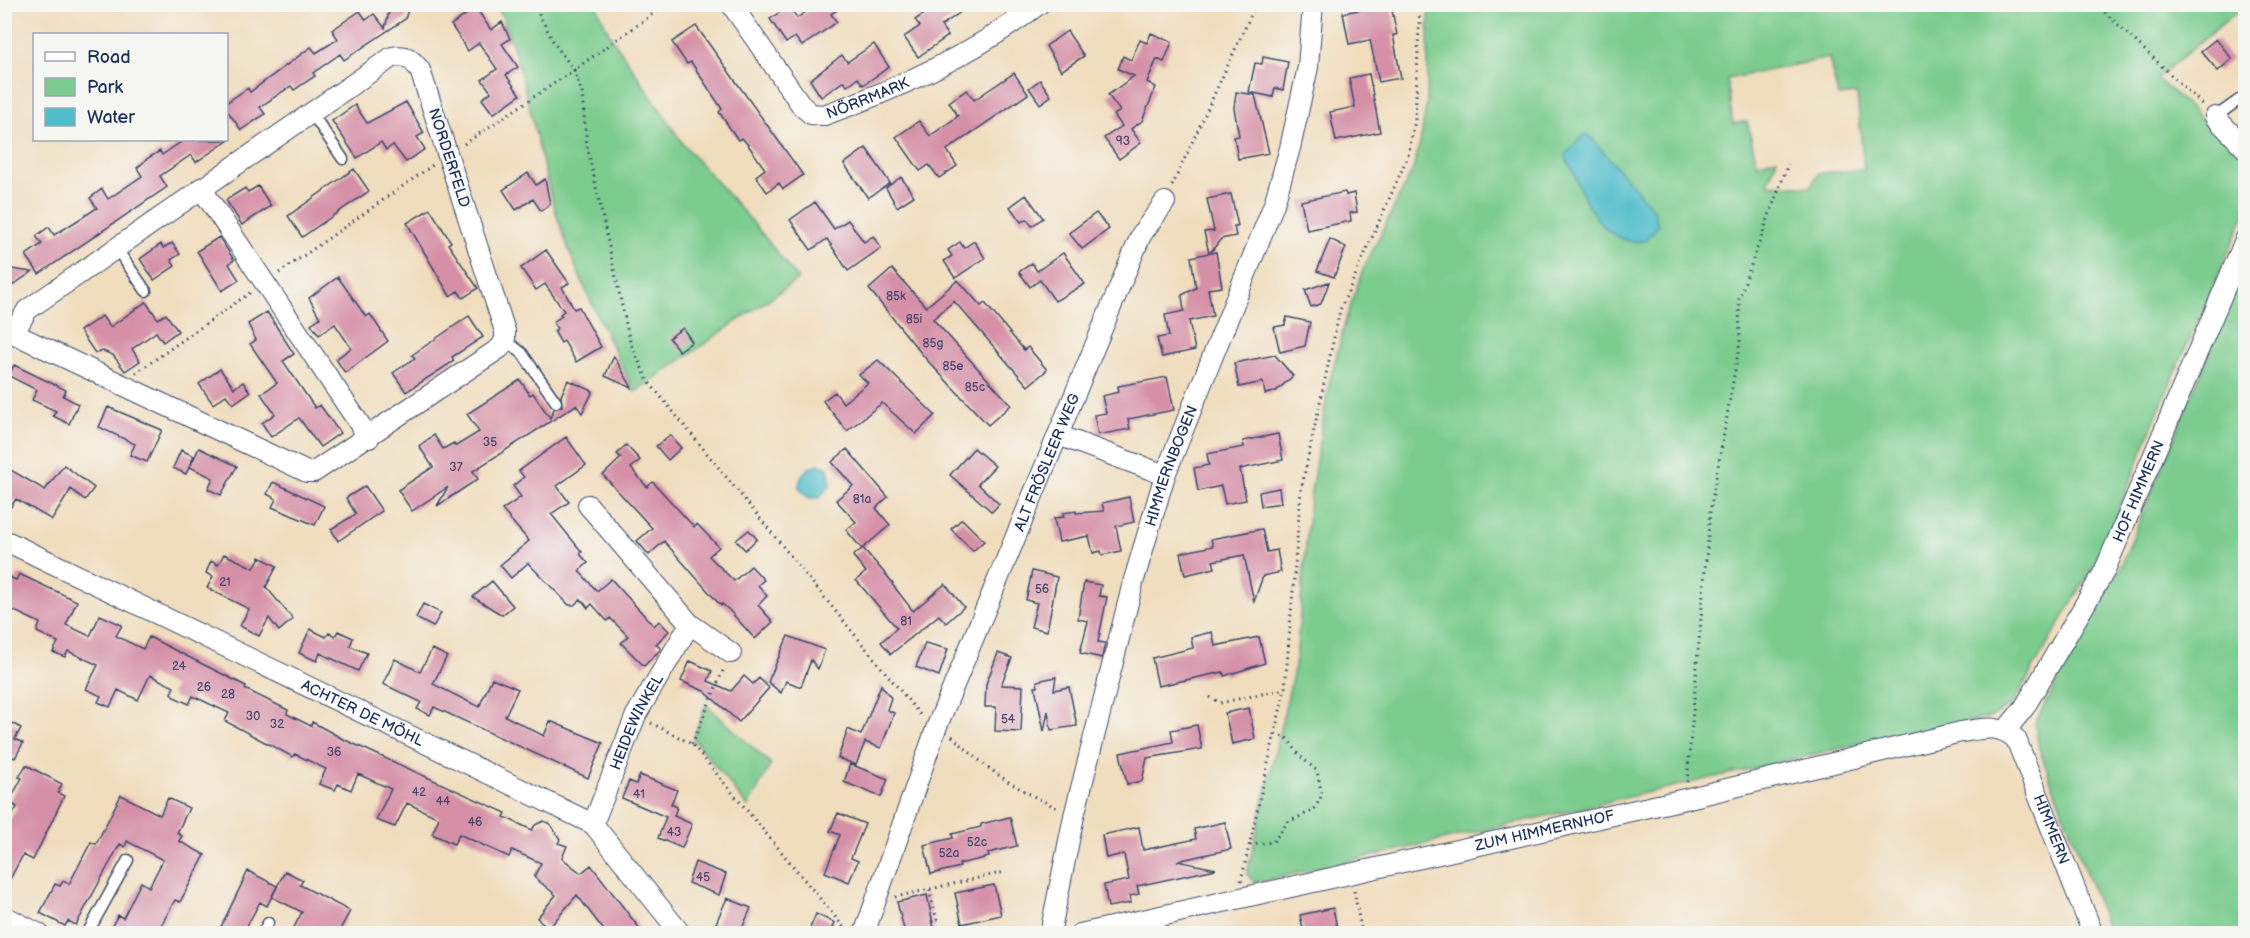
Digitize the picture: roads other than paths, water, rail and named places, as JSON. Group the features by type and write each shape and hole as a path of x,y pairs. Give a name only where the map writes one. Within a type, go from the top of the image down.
{"street":[{"name":"NÖRRMARK","path":"731,4 802,106 811,114 824,115 917,79 971,50 1039,4"},
{"name":"HIMMERNBOGEN","path":"1050,933 1074,816 1133,583 1165,475 1274,204 1290,148 1308,67 1313,4"},
{"name":"NORDERFELD","path":"392,57 409,57 420,70 505,331 505,340 500,348 369,438 319,470 307,472 9,331 27,310 311,112 392,57"},
{"path":"2215,117 2246,149"},
{"path":"201,188 369,438"},
{"name":"ALT FRÖSLEER WEG","path":"864,933 937,726 1141,235 1165,202"},
{"name":"HOF HIMMERN","path":"2006,730 2024,708 2104,572 2246,238"},
{"path":"1058,435 1165,475"},
{"path":"588,505 690,624 731,653"},
{"name":"ACHTER DE MÖHL","path":"4,540 593,824 681,933"},
{"name":"HEIDEWINKEL","path":"593,824 636,715 690,624"},
{"name":"ZUM HIMMERNHOF","path":"1080,933 1685,799 1961,732 1995,727 2006,730"},
{"name":"HIMMERN","path":"2006,730 2016,739 2024,757 2092,933"},
{"path":"4,916 39,933"}],"lane":[{"path":"2215,117 2246,95"},
{"path":"311,112 344,159"},
{"path":"116,248 146,291"},
{"path":"505,340 522,353 556,402"},
{"path":"87,933 128,860"},
{"path":"262,933 268,923"}],"water":[{"path":"1585,134 1589,135 1654,210 1658,226 1645,241 1620,238 1609,231 1585,200 1565,155"},
{"path":"818,464 828,468 831,484 819,498 808,498 799,488 800,480 807,470"}]}
